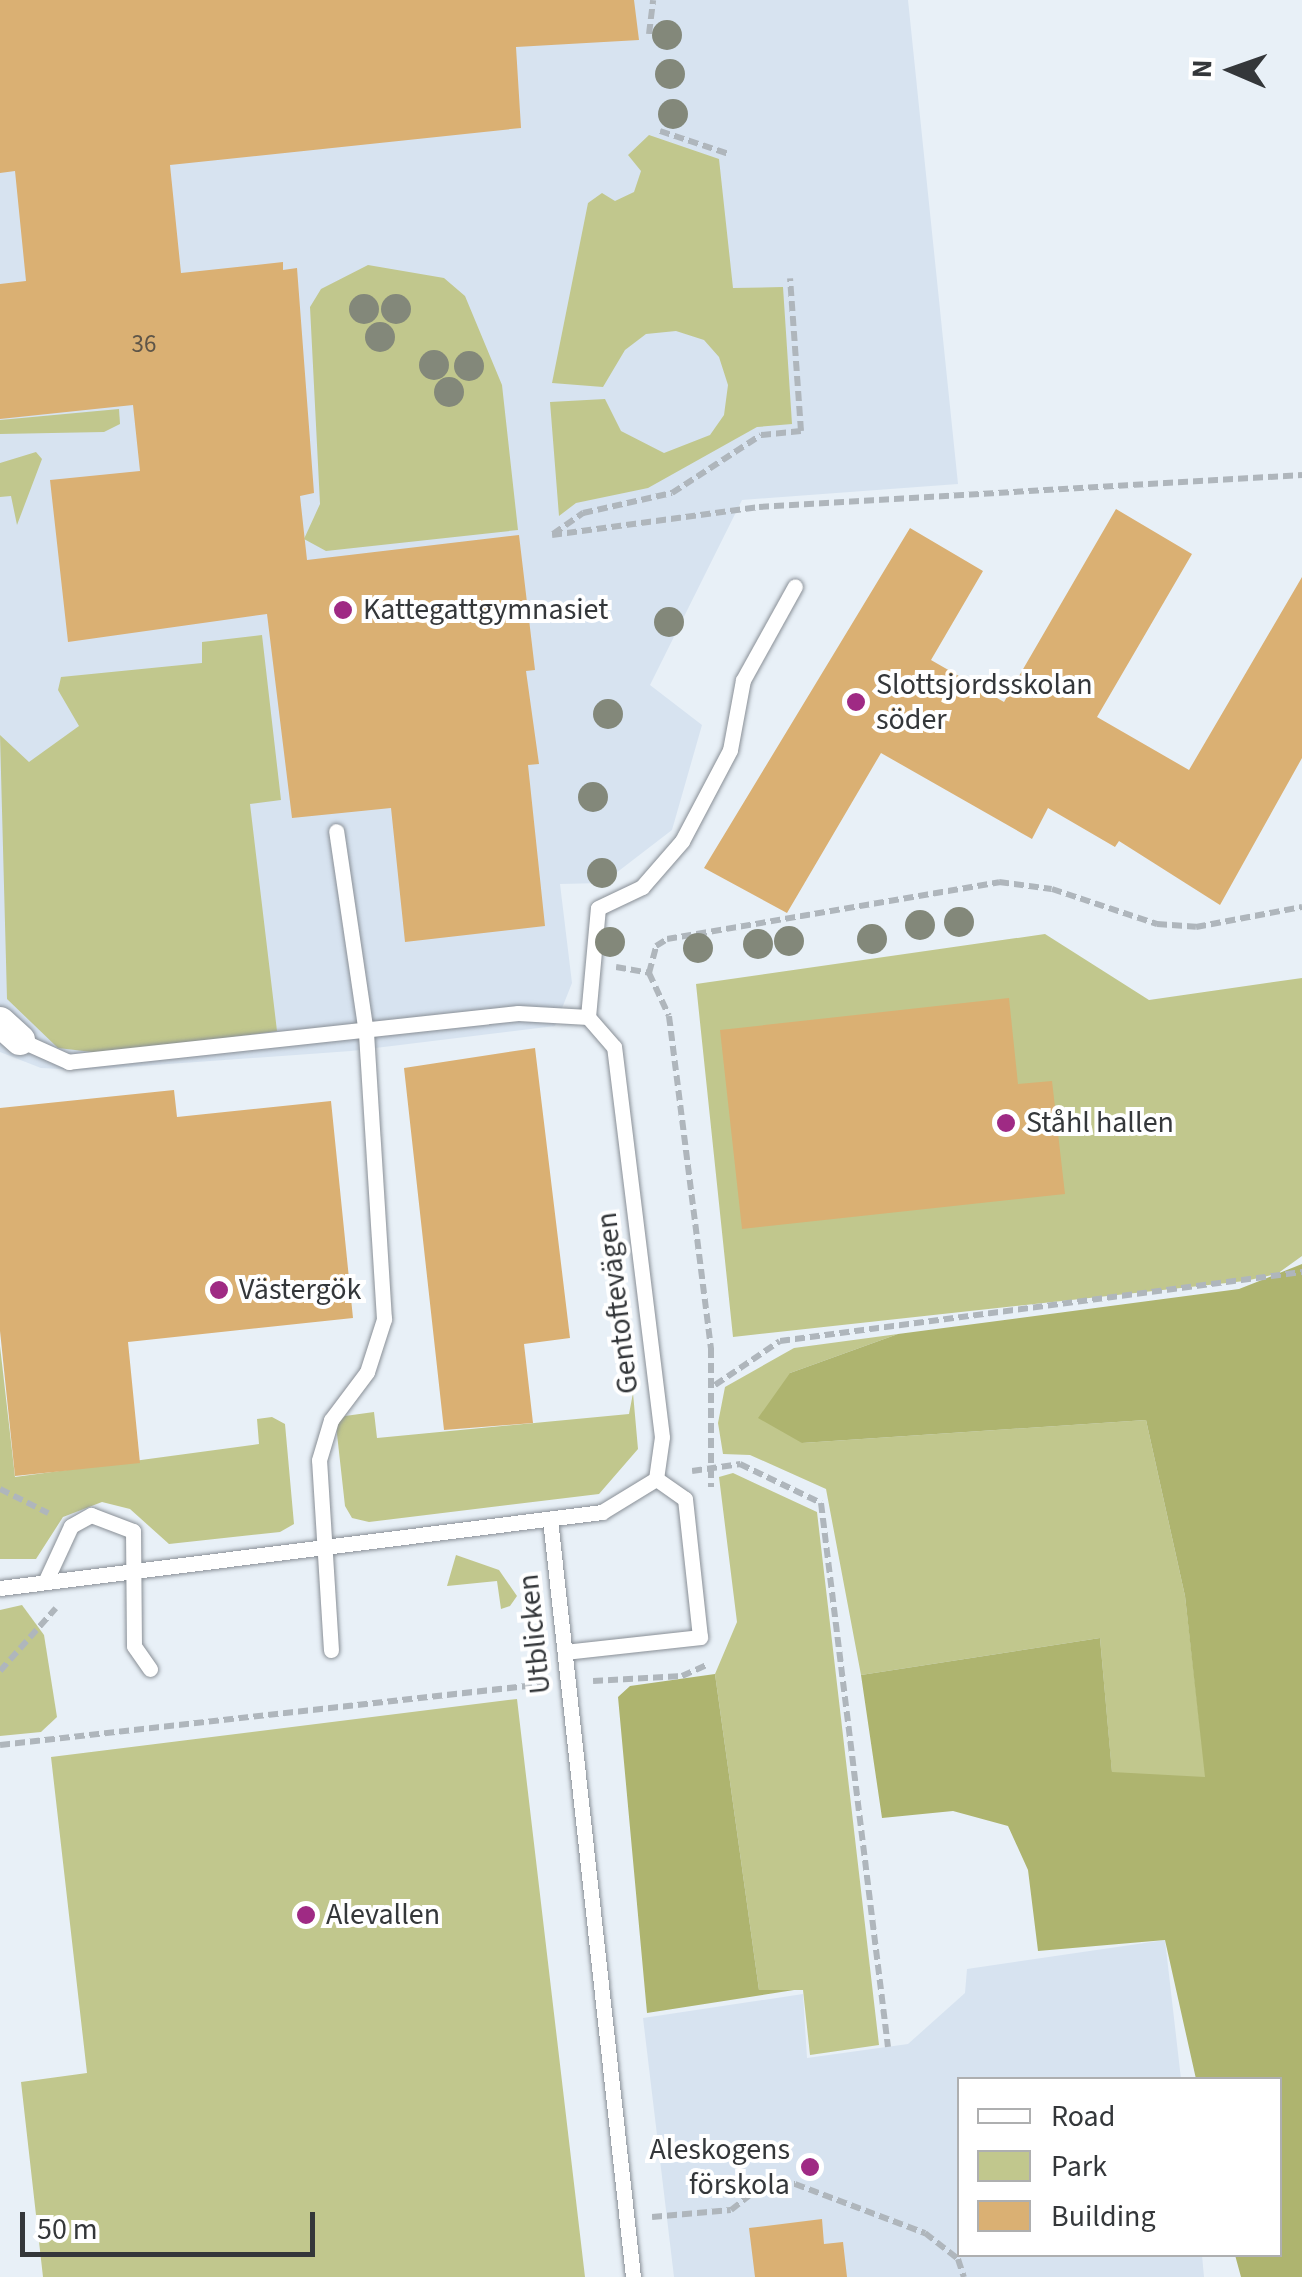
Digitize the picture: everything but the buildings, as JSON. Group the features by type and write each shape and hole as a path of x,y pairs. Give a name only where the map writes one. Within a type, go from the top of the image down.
{"lane":[{"path":"10,1031 69,1062 518,1014 588,1017 598,908 642,887 682,841 730,750 743,680 795,586"},
{"path":"330,1650 320,1460 332,1420 366,1372 384,1319 366,1033 336,831"},
{"name":"Gentoftevägen","path":"588,1017 614,1047 662,1437 656,1479"},
{"path":"0,1588 47,1578 602,1512 656,1479 685,1500 700,1637 565,1652"},
{"path":"47,1578 71,1526 91,1515 115,1518 134,1531 138,1568 129,1599 134,1646 150,1669"},
{"name":"Utblicken","path":"550,1519 634,2277"},
{"path":"0,1580 18,1582"}],"path":[{"path":"649,34 653,0"},
{"path":"660,131 730,154"},
{"path":"790,278 801,432 761,435 672,492 584,513 552,535 758,507 1302,475"},
{"path":"649,973 656,946 666,939 999,882 1052,888 1157,924 1196,927 1302,908"},
{"path":"714,1386 780,1341 1302,1272"},
{"path":"656,1479 740,1464 821,1503 888,2047"},
{"path":"0,1490 71,1526"},
{"path":"0,1670 86,1574"},
{"path":"628,2220 731,2210 764,2184 795,2184 925,2233 958,2259 964,2277"}],"shaded area":[{"name":"Kattegattgymnasiet","path":"0,0 908,0 958,484 742,500 650,685 702,725 672,830 603,883 560,884 572,983 555,1026 351,1051 84,1070 41,1068 0,1052"},
{"name":"Aleskogens förskola","path":"1165,1940 1181,2077 957,2077 957,2257 1202,2257 1204,2277 674,2277 643,2018 803,1994 807,2058 908,2044 965,1993 967,1969"}],"green space":[{"path":"649,135 719,159 733,288 783,287 792,424 757,427 648,488 576,503 559,516 550,402 605,399 621,431 664,453 710,435 724,415 728,385 719,357 704,340 676,331 646,334 625,350 603,387 552,383 588,203 602,193 615,201 634,192 641,171 628,155"},
{"path":"368,265 444,278 465,296 502,385 518,530 326,551 304,539 320,504 310,307 321,289"},
{"path":"119,409 120,424 104,432 0,434 0,420"},
{"path":"36,452 42,459 17,525 11,496 0,497 0,463"},
{"path":"262,635 281,800 250,804 277,1031 109,1054 58,1048 7,999 0,735 29,762 79,726 58,690 61,677 202,663 202,642"},
{"name":"Ståhl hallen","path":"1045,934 1149,1000 1302,978 1302,1256 1277,1274 1245,1281 733,1337 696,984"},
{"path":"1302,1264 1302,2277 1241,2277 1236,2257 1282,2257 1282,2077 1196,2077 1165,1940 1038,1951 1028,1870 1008,1826 953,1811 882,1818 861,1675 1100,1638 1112,1772 1205,1777 1185,1596 1146,1420 802,1443 758,1418 790,1373 898,1334 1239,1289"},
{"path":"898,1334 790,1373 802,1443 1146,1420 1185,1596 1206,1778 1112,1773 1100,1638 861,1675 826,1489 750,1455 723,1454 718,1423 725,1387 794,1348"},
{"path":"0,1346 15,1477 259,1444 257,1419 272,1417 285,1424 294,1524 280,1532 169,1544 130,1509 102,1502 63,1517 36,1559 0,1559"},
{"path":"633,1393 638,1449 599,1494 369,1522 352,1518 345,1506 336,1425 345,1416 374,1412 377,1438 629,1414"},
{"path":"733,1473 817,1512 879,2045 810,2055 803,1990 759,1990 715,1674 737,1622 719,1477"},
{"path":"456,1555 499,1570 517,1596 510,1606 501,1609 497,1581 447,1586"},
{"path":"22,1605 44,1635 57,1717 41,1732 0,1736 0,1610"},
{"path":"715,1674 759,1990 794,1990 647,2013 618,1697 630,1686"},
{"name":"Alevallen","path":"517,1699 585,2277 43,2277 21,2082 87,2073 51,1757"}],"place":[{"name":"Kattegattgymnasiet","path":"343,610"},
{"name":"Slottsjordsskolan söder","path":"856,702"},
{"name":"Ståhl hallen","path":"1006,1123"},
{"name":"Västergök","path":"219,1290"},
{"name":"Alevallen","path":"306,1915"},
{"name":"Aleskogens förskola","path":"810,2167"}]}
